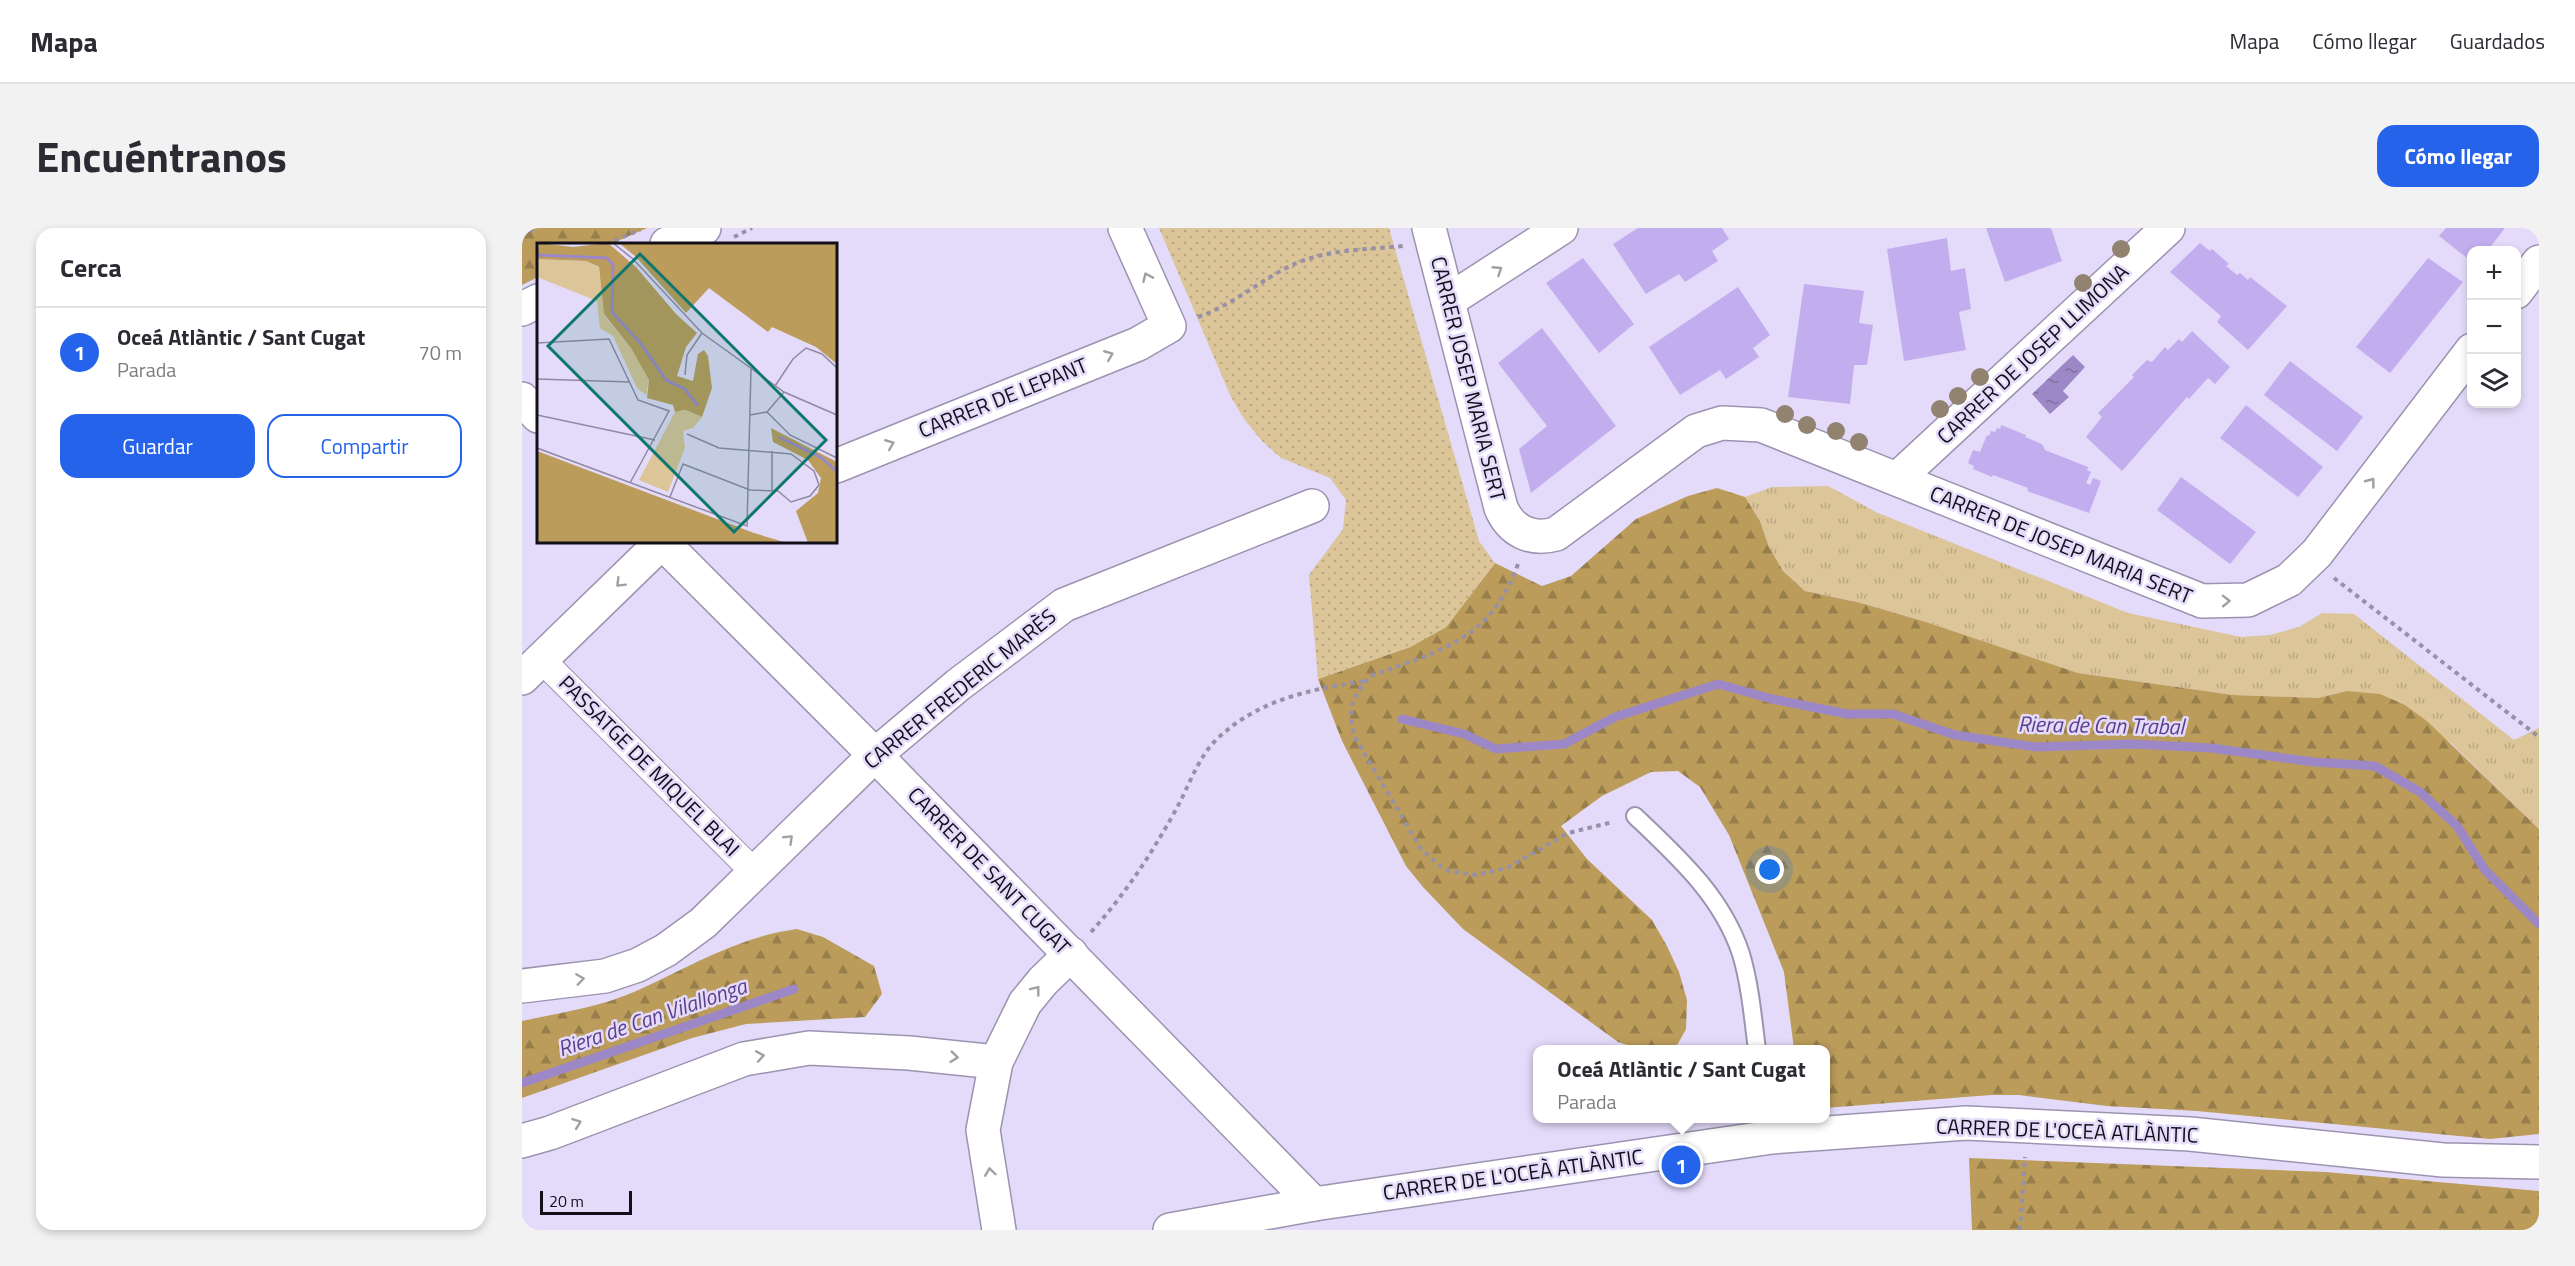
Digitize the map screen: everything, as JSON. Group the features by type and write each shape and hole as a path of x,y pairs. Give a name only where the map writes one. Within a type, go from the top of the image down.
{"street":[{"path":"669,243 704,228"},
{"path":"1125,228 1169,326"},
{"path":"1448,301 1561,228"},
{"name":"CARRER DE JOSEP LLIMONA","path":"1897,479 2168,228"},
{"name":"CARRER JOSEP MARIA SERT","path":"1420,237 1448,301 1501,508 1510,524 1529,535"},
{"path":"2521,287 2539,262"},
{"path":"522,309 537,302"},
{"name":"CARRER DE LEPANT","path":"837,466 1138,344 1169,326"},
{"name":"CARRER DE JOSEP MARIA SERT","path":"1897,479 2202,601 2248,600 2289,580 2316,553 2469,354"},
{"path":"522,399 537,415"},
{"path":"1529,535 1546,537 1556,534 1696,431 1722,423 1761,425 1897,479"},
{"name":"CARRER FREDERIC MARÈS","path":"522,986 605,976 638,965 666,950 703,923 875,755 958,686 1064,605 1312,506"},
{"path":"532,669 661,543"},
{"name":"CARRER DE SANT CUGAT","path":"663,543 875,755 1314,1203"},
{"name":"PASSATGE DE MIQUEL BLAI","path":"532,669 755,873"},
{"path":"999,1230 983,1130 996,1062 1025,1003 1043,981 1071,954"},
{"path":"522,1142 744,1059 766,1055 809,1048 909,1053 996,1062"},
{"name":"CARRER DE L'OCEÀ ATLÀNTIC","path":"1170,1230 1314,1203 1771,1128 1966,1123 2190,1134 2443,1160 2539,1162"}],"lane":[{"path":"1635,816 1687,867 1715,900 1724,916 1741,955 1756,1045"}],"path":[{"path":"522,236 536,228"},
{"path":"608,243 643,228"},
{"path":"1169,326 1217,310 1288,267 1311,257 1328,252 1420,237"},
{"path":"1529,535 1506,595 1481,624 1444,649 1373,675 1352,701 1351,726 1356,739 1421,849 1449,871 1475,875 1507,868 1568,832 1635,816"},
{"path":"2325,582 2332,576 2539,737"},
{"path":"1111,910 1141,871 1177,808 1202,756 1224,733 1251,713 1273,702 1300,693 1366,681"},
{"path":"2020,1230 2028,1126"}],"green space":[{"path":"522,228 647,228 613,243 537,243 537,278 522,285"},
{"path":"1159,228 1389,228 1479,541 1495,563 1446,627 1410,647 1318,679 1309,575 1343,529 1346,500 1330,478 1281,458 1262,441 1244,419 1230,395"},
{"path":"1828,486 1878,513 2128,613 2241,637 2270,635 2299,627 2322,613 2354,614 2514,740 2539,728 2539,829 2450,742 2347,691 2318,698 2233,695 2078,673 1926,622 1861,603 1805,591 1783,571 1769,547 1760,521 1745,497 1772,487"},
{"path":"1717,488 1745,497 1760,521 1769,547 1783,571 1805,591 1861,603 1926,622 2078,673 2233,695 2318,698 2347,691 2380,694 2405,705 2428,722 2539,829 2539,1134 2490,1139 2197,1111 2107,1106 2019,1095 1991,1095 1830,1108 1830,1045 1793,1045 1784,972 1729,835 1700,787 1678,771 1651,772 1602,796 1561,826 1587,859 1652,920 1667,946 1679,972 1687,1000 1686,1029 1677,1045 1627,1045 1618,1042 1463,929 1406,866 1342,741 1318,679 1410,647 1446,627 1495,563 1542,586 1571,576 1636,519 1688,496"},
{"path":"797,929 823,937 874,966 882,994 865,1017 746,1024 692,1038 522,1098 522,1021 607,1002 634,992 733,946"},
{"path":"1969,1158 2326,1172 2539,1191 2539,1230 1972,1230"}],"water":[{"path":"2073,355 2085,367 2063,391 2069,397 2050,414 2032,394"}],"building":[{"path":"1638,228 1722,228 1729,239 1712,251 1718,261 1685,282 1679,274 1646,294 1613,244"},
{"path":"1986,228 2051,228 2062,261 2005,282"},
{"path":"2446,228 2505,228 2491,246 2467,246 2467,258 2439,236"},
{"path":"1947,238 1951,271 1965,268 1971,309 1959,312 1966,350 1904,361 1887,249"},
{"path":"2200,243 2210,251 2212,249 2229,264 2226,266 2237,275 2240,273 2248,280 2250,277 2287,306 2248,350 2217,322 2221,316 2170,272"},
{"path":"1583,258 1634,324 1599,353 1546,283"},
{"path":"2428,258 2463,282 2390,373 2356,347"},
{"path":"1804,284 1864,291 1859,323 1873,325 1867,365 1854,365 1850,404 1788,397"},
{"path":"1738,287 1770,335 1753,348 1759,357 1726,379 1720,370 1680,395 1649,347"},
{"path":"1542,328 1616,426 1531,493 1519,449 1547,426 1498,363"},
{"path":"2192,331 2230,367 2215,384 2208,378 2189,399 2187,397 2122,471 2086,437 2102,417 2098,413 2134,377 2132,375 2147,360 2152,362 2165,347 2168,350 2179,339 2182,342"},
{"path":"2290,361 2363,417 2337,451 2264,395"},
{"path":"2246,405 2323,467 2298,497 2220,438"},
{"path":"2001,425 2042,444 2045,450 2088,467 2087,470 2091,472 2086,483 2090,485 2093,478 2101,481 2089,513 1973,469 1974,466 1968,463 1973,450 1980,452 1987,435 1989,436 1991,431 1995,432 1997,428 2000,429"},
{"path":"2181,477 2256,532 2230,564 2157,510"}],"waterway":[{"name":"Riera de Can Trabal","path":"1402,719 1464,734 1496,749 1564,744 1615,717 1718,684 1772,699 1847,714 1893,714 1955,735 2036,747 2131,744 2211,748 2314,762 2375,766 2420,792 2457,826 2485,870 2539,924"},
{"name":"Riera de Can Vilallonga","path":"522,1083 794,989"}],"place":[{"name":"Oceá Atlàntic / Sant Cugat","path":"1681,1165"}]}
